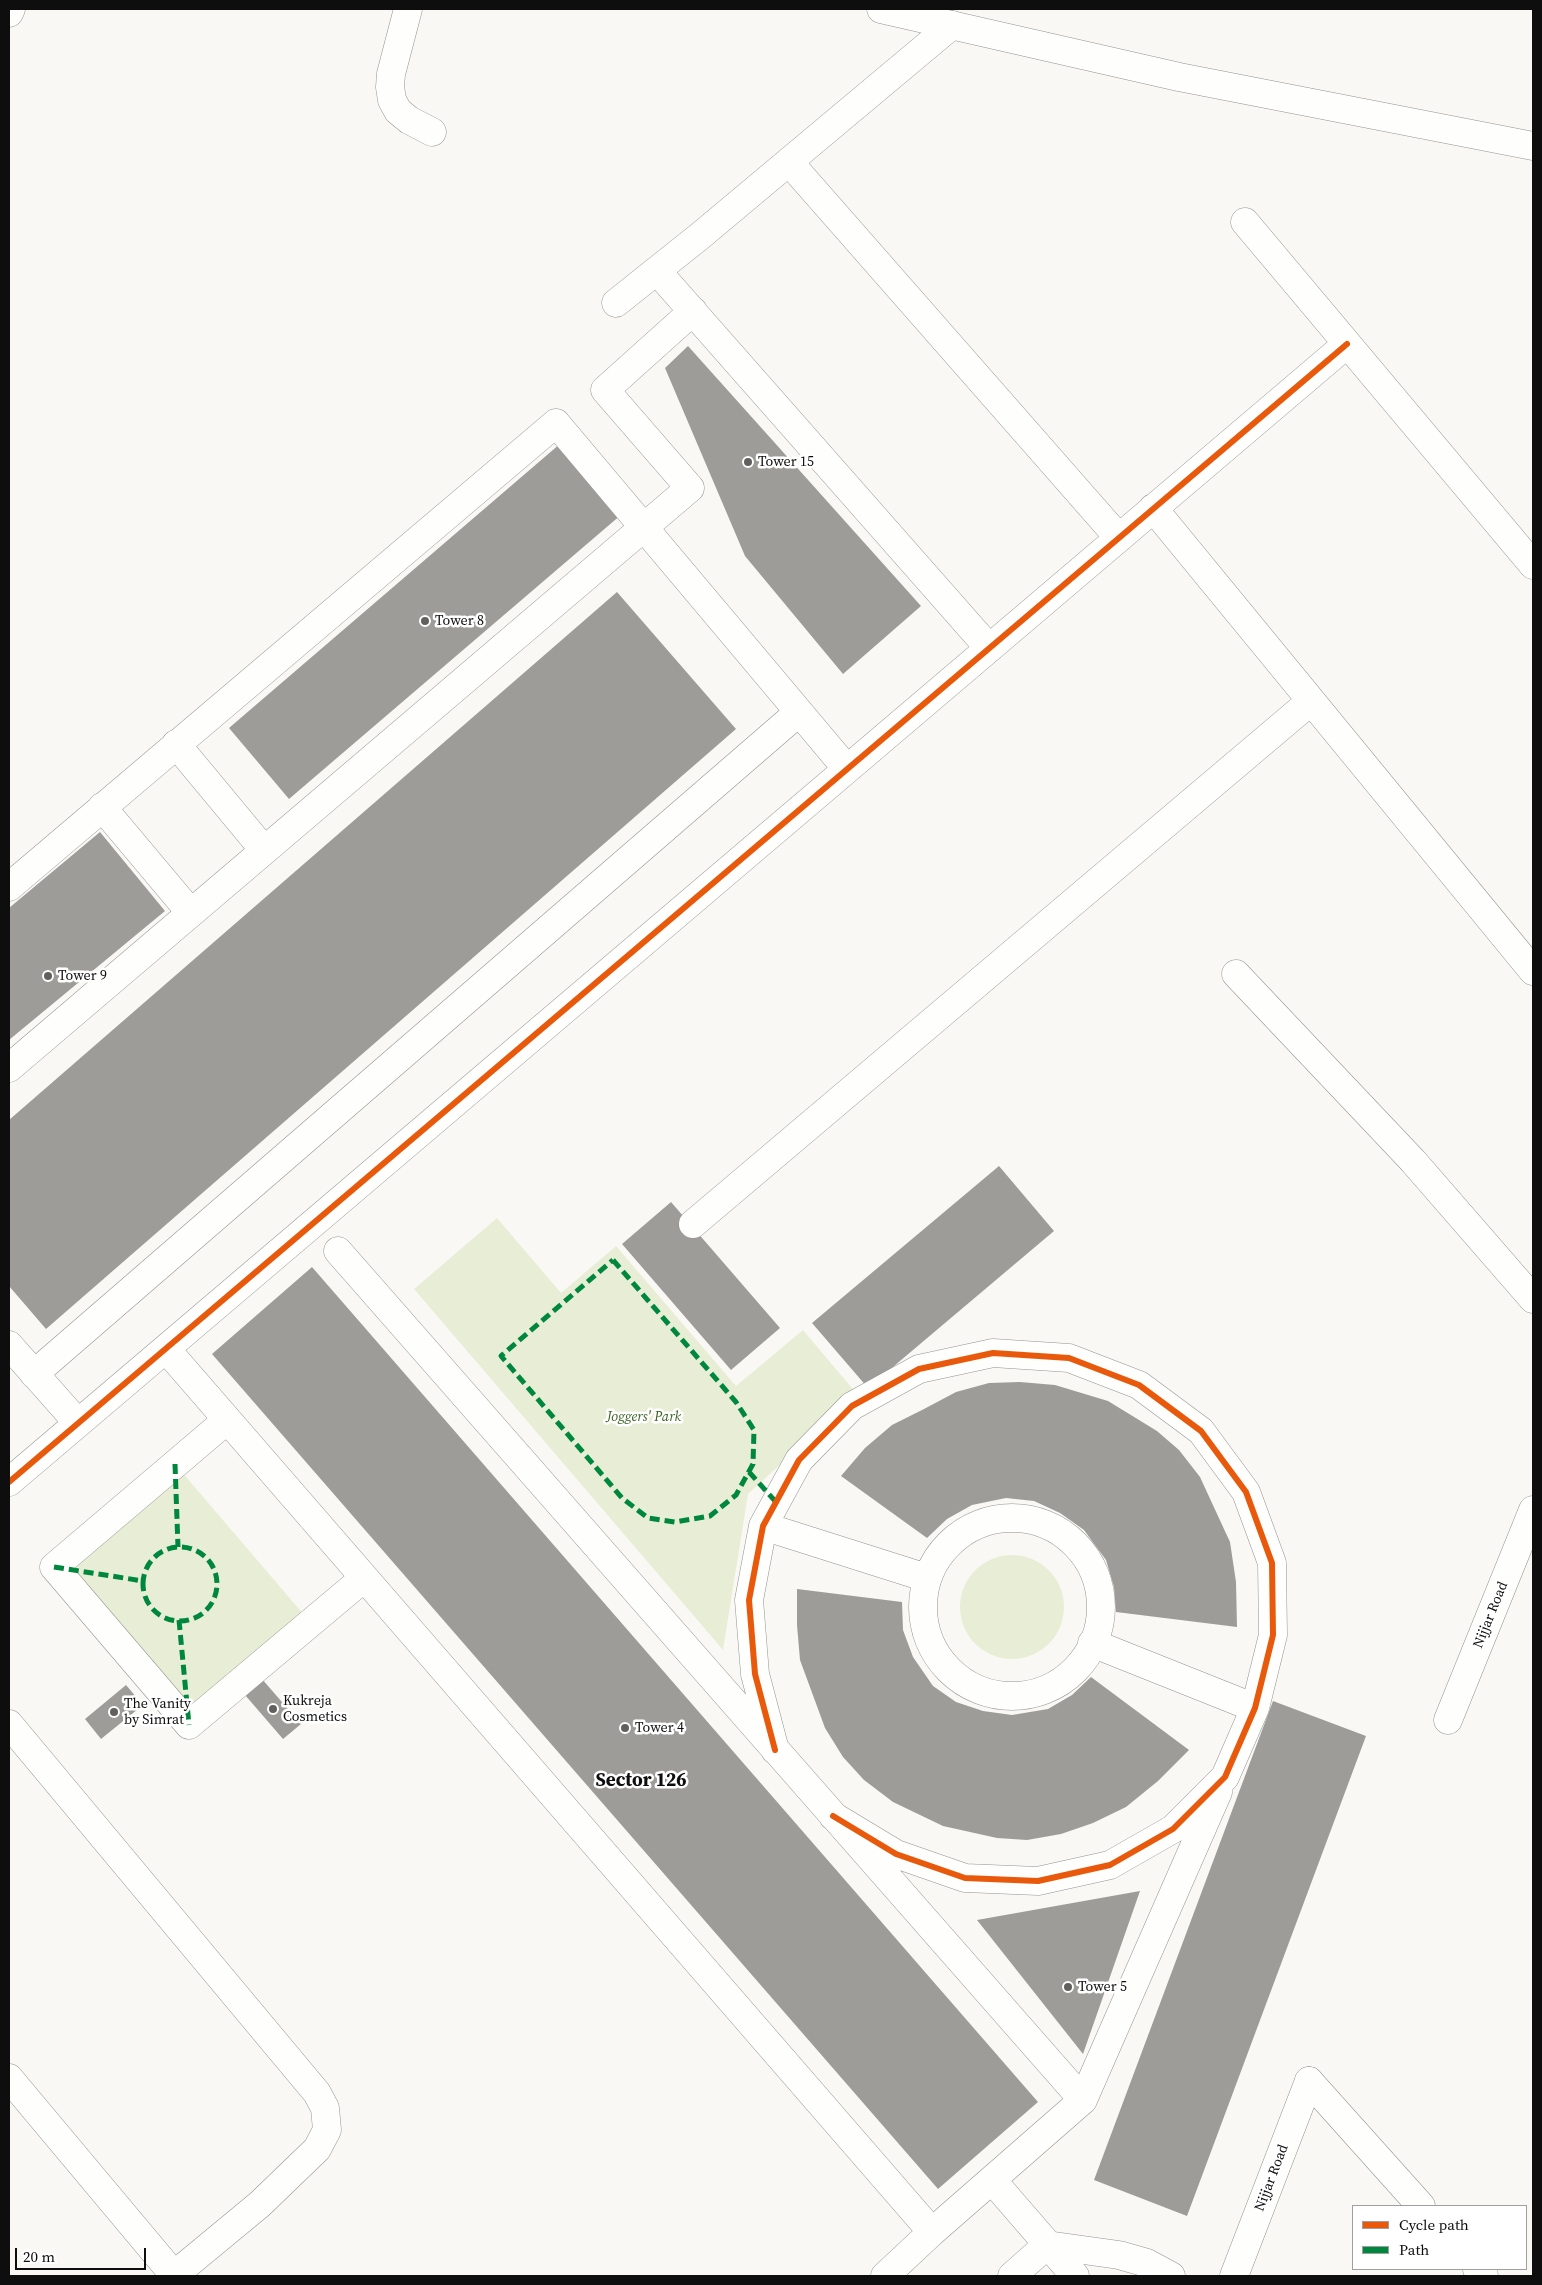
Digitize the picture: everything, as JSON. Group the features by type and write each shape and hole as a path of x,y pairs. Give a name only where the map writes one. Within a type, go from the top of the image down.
{"street":[{"path":"9,13 11,9"},
{"path":"408,9 391,74 392,100 398,110 409,120 432,132"},
{"path":"881,9 1179,77 1533,146"},
{"path":"616,303 789,162 952,25"},
{"path":"789,162 1119,538"},
{"path":"1245,222 1533,565"},
{"path":"657,271 989,648"},
{"path":"9,1068 690,488 605,390 692,312"},
{"path":"9,1482 1347,344"},
{"path":"9,887 556,423 847,769"},
{"path":"1153,508 1533,971"},
{"path":"693,1224 1311,701"},
{"path":"34,1374 800,712"},
{"path":"176,744 264,850"},
{"path":"102,807 190,913"},
{"path":"1236,974 1413,1160 1533,1299"},
{"path":"338,1251 1084,2100"},
{"path":"9,1345 78,1423"},
{"path":"166,1349 932,2232"},
{"path":"775,1750 755,1674 749,1600 763,1526 799,1460 852,1406 919,1369 993,1353 1069,1358 1140,1385 1201,1431 1246,1492 1272,1563 1273,1635 1255,1708 1084,2100 932,2232 885,2276"},
{"path":"227,1420 54,1567 189,1725 364,1578"},
{"name":"Nijjar Road","path":"1448,1720 1533,1510"},
{"path":"1024,1519 1054,1528 1078,1547 1094,1573 1100,1603 1097,1634 1083,1661 1063,1681 1039,1692 1012,1696 984,1692 960,1680 940,1660 927,1636 922,1608 927,1578 942,1552 965,1530 993,1520 1024,1519"},
{"path":"763,1526 927,1578"},
{"path":"1092,1643 1255,1708"},
{"path":"9,1724 317,2093 325,2108 327,2130 317,2148 260,2204 174,2276 9,2078"},
{"path":"833,1816 896,1854 965,1878 1038,1881 1110,1865 1173,1829 1225,1777"},
{"name":"Nijjar Road","path":"1234,2276 1309,2081 1420,2205"},
{"path":"992,2180 1075,2276"},
{"path":"1012,2276 1047,2245 1119,2255 1147,2263 1171,2276"}],"green space":[{"name":"Joggers' Park","path":"497,1218 561,1293 616,1246 736,1386 803,1330 857,1394 748,1494 723,1650 414,1289"},
{"path":"175,1464 311,1623 189,1725 54,1567"},
{"path":"1012,1555 1032,1559 1041,1563 1049,1570 1056,1578 1060,1587 1064,1607 1060,1627 1056,1636 1049,1644 1041,1651 1032,1655 1012,1659 992,1655 983,1651 975,1644 968,1636 964,1627 960,1607 964,1587 968,1578 975,1570 983,1563 992,1559"}],"building":[{"name":"Tower 15","path":"688,346 921,606 843,674 745,556 665,368"},
{"name":"Tower 8","path":"561,443 622,514 289,799 229,728"},
{"path":"617,592 736,729 46,1329 9,1286 9,1120"},
{"name":"Tower 9","path":"100,832 165,911 9,1040 9,908"},
{"path":"999,1166 1054,1231 868,1388 812,1323"},
{"path":"671,1202 780,1328 731,1370 622,1244"},
{"name":"Tower 4","path":"312,1267 1038,2102 938,2189 212,1354"},
{"path":"1020,1382 1055,1385 1108,1401 1157,1431 1179,1450 1200,1477 1230,1542 1236,1582 1237,1627 1116,1612 1114,1587 1106,1560 1084,1530 1060,1513 1034,1501 1006,1498 972,1505 947,1519 927,1538 841,1476 865,1448 892,1425 956,1392 989,1383"},
{"path":"797,1589 902,1602 903,1630 913,1657 933,1686 956,1702 983,1711 1012,1715 1048,1709 1072,1695 1091,1677 1189,1750 1158,1781 1126,1807 1093,1823 1061,1834 1027,1840 997,1838 943,1826 893,1802 864,1780 843,1757 825,1728 800,1660 797,1625"},
{"name":"Kukreja Cosmetics","path":"262,1679 301,1724 283,1739 245,1695"},
{"name":"The Vanity by Simrat","path":"126,1685 143,1705 101,1739 85,1719"},
{"path":"1273,1701 1366,1736 1187,2216 1094,2180"},
{"name":"Tower 5","path":"1140,1891 1083,2054 977,1920"}],"marked path":[{"path":"613,1260 736,1402 754,1430 753,1464 736,1495 710,1516 675,1522 648,1518 622,1498 501,1356 613,1260"},
{"path":"175,1464 178,1547"},
{"path":"749,1472 776,1502"},
{"path":"180,1547 194,1550 206,1558 214,1570 217,1584 214,1598 206,1610 194,1618 180,1621 166,1618 154,1610 146,1598 143,1584 146,1570 154,1558 166,1550 180,1547"},
{"path":"54,1567 143,1581"},
{"path":"179,1620 189,1725"}],"cycle path":[{"path":"9,1482 1347,344"},
{"path":"775,1750 755,1674 749,1600 763,1526 799,1460 852,1406 919,1369 993,1353 1069,1358 1139,1385 1201,1431 1246,1492 1272,1563 1273,1635 1255,1708 1225,1777 1173,1829 1110,1865 1038,1881 965,1878 896,1854 833,1816"}],"place":[{"name":"Tower 15","path":"748,462"},
{"name":"Tower 8","path":"425,621"},
{"name":"Tower 9","path":"48,976"},
{"name":"Kukreja Cosmetics","path":"273,1709"},
{"name":"The Vanity by Simrat","path":"114,1712"},
{"name":"Tower 4","path":"625,1728"},
{"name":"Tower 5","path":"1068,1987"}],"district":[{"name":"Sector 126","path":"641,1781"}]}
